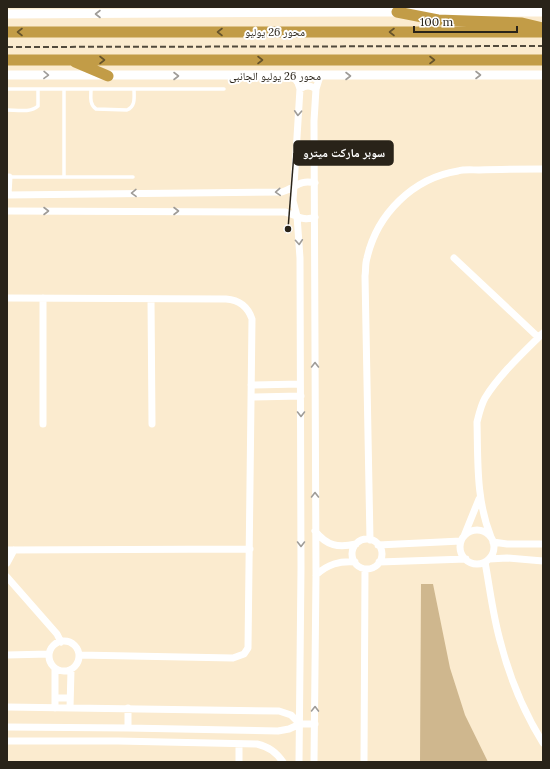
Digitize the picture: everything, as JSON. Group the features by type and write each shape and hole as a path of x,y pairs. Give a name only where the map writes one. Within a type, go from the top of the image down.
{"highway":[{"path":"398,12 438,20 522,23 543,28"},
{"name":"محور 26 يوليو","path":"7,32 543,32"},
{"path":"7,60 543,60"},
{"path":"68,60 108,76"}],"main road":[{"path":"55,14 69,7"},
{"path":"234,7 260,13"},
{"path":"7,14 543,12"},
{"name":"محور 26 يوليو الجانبى","path":"7,75 543,75"}],"street":[{"path":"293,76 300,89 294,186 294,201 297,216 300,258 301,396 299,762"},
{"path":"314,762 316,575 314,121 316,89 320,76"},
{"path":"300,89 306,86 316,89"},
{"path":"370,540 365,276 366,259 373,237 384,218 399,200 416,186 436,176 458,170 543,169"},
{"path":"8,177 7,195 282,192 302,182 315,183"},
{"path":"7,210 285,212 304,220 310,220 315,217"},
{"path":"454,258 541,335 504,374 485,398 479,411 477,422 480,497 494,551 487,561 500,642 508,671 519,699 532,726 543,743"},
{"path":"7,298 226,299 243,305 249,311 252,319 249,644 246,651 241,656 234,658 79,655"},
{"path":"43,298 43,424"},
{"path":"151,299 152,424"},
{"path":"251,385 300,384"},
{"path":"251,397 301,396"},
{"path":"480,497 463,539 461,551 466,559 475,564 507,558 543,561"},
{"path":"315,531 323,540 336,545 345,546 356,544 360,541 370,540 378,545 463,539 469,532 475,530 481,530 492,539 507,544 543,544"},
{"path":"356,544 352,553 355,562 361,568 365,569 373,567 379,562 382,555 378,545"},
{"path":"7,563 11,550 250,549"},
{"path":"379,562 466,559"},
{"path":"316,575 323,568 336,563 344,561 355,562"},
{"path":"364,762 365,569"},
{"path":"7,576 57,634 61,642"},
{"path":"61,642 66,642 74,646 79,655 76,666 66,672 55,669 50,662 49,654 51,648 61,642"},
{"path":"7,654 49,654"},
{"path":"54,708 55,669"},
{"path":"70,708 71,670"},
{"path":"55,698 70,698"},
{"path":"7,707 279,711 291,715 300,724"},
{"path":"128,708 128,728"},
{"path":"7,727 278,731 289,729 300,724 315,724"},
{"path":"7,741 126,741 257,744 267,747 276,753 283,762"},
{"path":"239,744 239,762"}],"lane":[{"path":"7,89 224,89"},
{"path":"7,110 35,109 38,106 38,89"},
{"path":"64,89 64,177"},
{"path":"91,89 91,103 94,108 98,110 127,110 131,108 133,105 134,89"},
{"path":"8,177 133,177"}],"shaded area":[{"path":"421,584 433,584 450,668 465,715 488,762 420,762"}],"railway":[{"path":"7,47 543,46"}],"place":[{"name":"سوبر ماركت ميترو","path":"288,229"}]}
